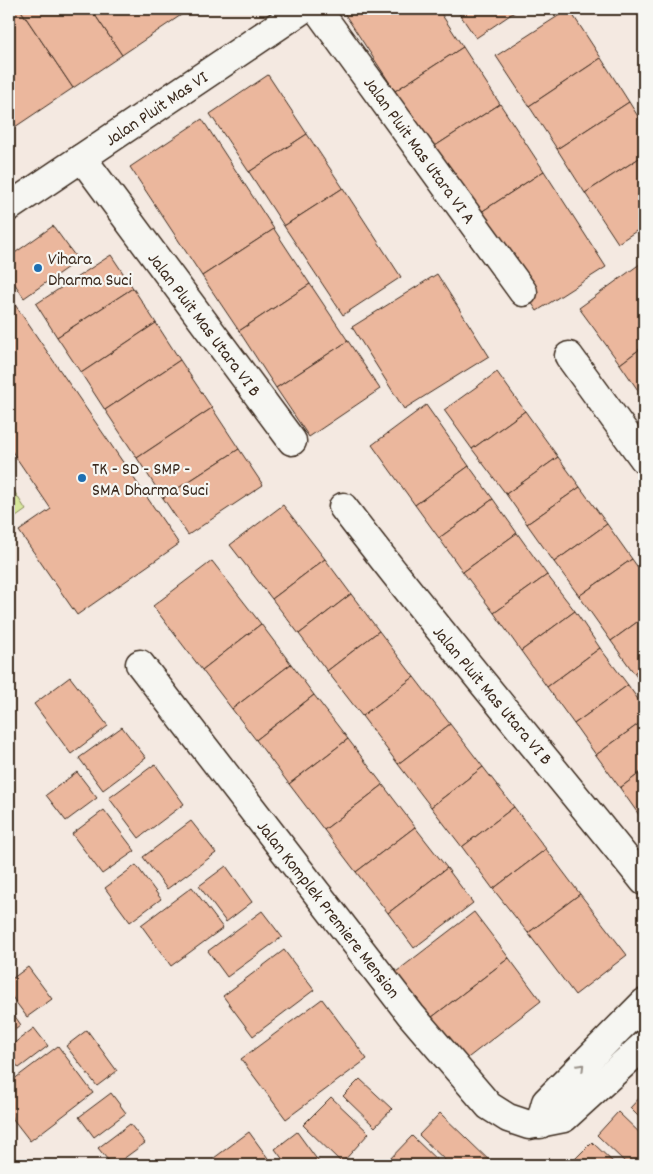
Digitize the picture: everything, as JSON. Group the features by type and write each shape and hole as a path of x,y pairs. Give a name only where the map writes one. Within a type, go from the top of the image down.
{"street":[{"name":"Jalan Pluit Mas VI","path":"9,207 303,9"},
{"name":"Jalan Pluit Mas Utara VI A","path":"317,9 523,292"},
{"name":"Jalan Pluit Mas Utara VI B","path":"82,158 292,441"},
{"path":"569,356 644,459"},
{"name":"Jalan Pluit Mas Utara VI B","path":"343,507 412,597 548,761 644,882"},
{"name":"Jalan Komplek Premiere Mension","path":"140,664 412,1015 489,1106 508,1118 524,1124 534,1125 550,1114"},
{"path":"550,1114 644,1003"},
{"path":"550,1114 644,1045"}],"green space":[{"path":"9,483 26,510 9,522"}],"building":[{"path":"9,9 20,9 73,88 9,131"},
{"path":"20,9 91,9 122,55 73,88"},
{"path":"91,9 190,9 122,55"},
{"path":"351,9 438,9 463,47 395,91 344,13"},
{"path":"456,9 519,9 476,38"},
{"path":"569,9 601,58 529,106 496,56"},
{"path":"463,47 500,104 432,148 395,91"},
{"path":"601,58 629,102 557,149 529,106"},
{"path":"268,75 307,134 249,172 210,114"},
{"path":"629,102 644,126 644,155 585,193 557,149"},
{"path":"500,104 544,171 475,216 432,148"},
{"path":"202,119 274,229 202,276 130,167"},
{"path":"307,134 343,188 284,226 249,172"},
{"path":"644,155 644,226 618,243 585,193"},
{"path":"544,171 606,267 537,311 475,216"},
{"path":"343,188 401,277 343,315 284,226"},
{"name":"Vihara Dharma Suci","path":"53,226 78,260 24,298 9,275 9,257"},
{"path":"274,229 310,284 239,331 202,276"},
{"path":"111,255 133,288 57,337 36,304"},
{"path":"644,261 644,346 620,364 579,308"},
{"path":"437,274 489,356 404,409 352,327"},
{"path":"310,284 348,341 276,388 239,331"},
{"path":"133,288 156,323 81,373 57,337"},
{"name":"TK - SD - SMP - SMA Dharma Suci","path":"9,296 179,544 77,615 19,531 51,509 9,447"},
{"path":"156,323 180,360 105,410 81,373"},
{"path":"348,341 380,389 309,437 276,388"},
{"path":"644,346 644,399 620,364"},
{"path":"180,360 212,408 137,458 105,410"},
{"path":"497,372 525,411 472,449 444,410"},
{"path":"426,405 469,466 415,505 372,445"},
{"path":"212,408 239,449 163,498 137,458"},
{"path":"525,411 558,457 506,494 472,449"},
{"path":"239,449 263,485 188,535 163,498"},
{"path":"558,457 580,487 527,524 506,494"},
{"path":"469,466 493,499 439,538 415,505"},
{"path":"580,487 607,524 554,562 527,524"},
{"path":"493,499 517,533 463,572 439,538"},
{"path":"283,505 325,559 272,599 230,545"},
{"path":"607,524 632,559 579,596 554,562"},
{"path":"517,533 547,575 494,613 463,572"},
{"path":"325,559 351,594 299,634 272,599"},
{"path":"632,559 644,576 644,617 611,641 579,596"},
{"path":"212,561 261,624 202,670 153,606"},
{"path":"547,575 575,611 521,651 494,613"},
{"path":"351,594 379,631 327,671 299,634"},
{"path":"575,611 600,648 547,687 521,651"},
{"path":"644,617 644,666 634,673 611,641"},
{"path":"261,624 291,664 232,709 202,670"},
{"path":"379,631 414,677 362,716 327,671"},
{"path":"600,648 628,685 574,724 547,687"},
{"path":"291,664 314,695 256,740 232,709"},
{"path":"644,666 644,687 634,673"},
{"path":"70,677 108,726 71,754 34,704"},
{"path":"414,677 450,724 398,764 362,716"},
{"path":"628,685 644,708 644,720 596,755 574,724"},
{"path":"314,695 348,739 289,784 256,740"},
{"path":"644,720 644,770 620,788 596,755"},
{"path":"450,724 483,767 431,807 398,764"},
{"path":"122,727 146,758 103,790 79,758"},
{"path":"348,739 383,785 324,830 289,784"},
{"path":"155,764 184,804 139,838 109,798"},
{"path":"483,767 514,807 462,847 431,807"},
{"path":"644,770 644,822 620,788"},
{"path":"77,772 97,798 66,821 46,795"},
{"path":"383,785 415,827 356,872 324,830"},
{"path":"514,807 546,849 493,889 462,847"},
{"path":"104,810 135,851 102,874 72,834"},
{"path":"191,821 216,853 167,889 143,857"},
{"path":"415,827 447,868 388,913 356,872"},
{"path":"546,849 580,894 528,933 493,889"},
{"path":"136,865 161,899 130,922 105,888"},
{"path":"226,866 252,902 226,922 199,886"},
{"path":"447,868 473,903 414,948 388,913"},
{"path":"192,887 223,928 171,966 141,925"},
{"path":"580,894 627,955 575,995 528,933"},
{"path":"262,911 282,937 227,977 208,951"},
{"path":"474,912 509,958 427,1021 392,975"},
{"path":"284,950 314,990 253,1036 223,996"},
{"path":"509,958 541,1001 460,1064 427,1021"},
{"path":"28,967 52,999 27,1017 9,993 9,981"},
{"path":"322,999 367,1059 286,1119 241,1059"},
{"path":"9,1008 21,1025 9,1035"},
{"path":"34,1028 48,1046 19,1068 9,1055 9,1047"},
{"path":"87,1030 117,1071 97,1086 66,1046"},
{"path":"58,1046 93,1093 30,1141 9,1114 9,1083"},
{"path":"360,1079 392,1109 375,1127 343,1096"},
{"path":"111,1093 126,1113 94,1137 79,1117"},
{"path":"644,1093 644,1122 630,1108"},
{"path":"331,1097 369,1133 342,1163 303,1125"},
{"path":"618,1112 644,1137 644,1154 634,1165 628,1165 597,1135"},
{"path":"440,1113 494,1165 450,1165 419,1135"},
{"path":"130,1124 145,1143 115,1165 112,1165 98,1148"},
{"path":"249,1132 273,1165 219,1165 214,1158"},
{"path":"297,1132 321,1165 287,1165 275,1149"},
{"path":"412,1136 442,1165 391,1165 387,1162"},
{"path":"592,1142 616,1165 579,1165 574,1160"}],"place":[{"name":"Vihara Dharma Suci","path":"38,268"},
{"name":"TK - SD - SMP - SMA Dharma Suci","path":"82,478"}]}
